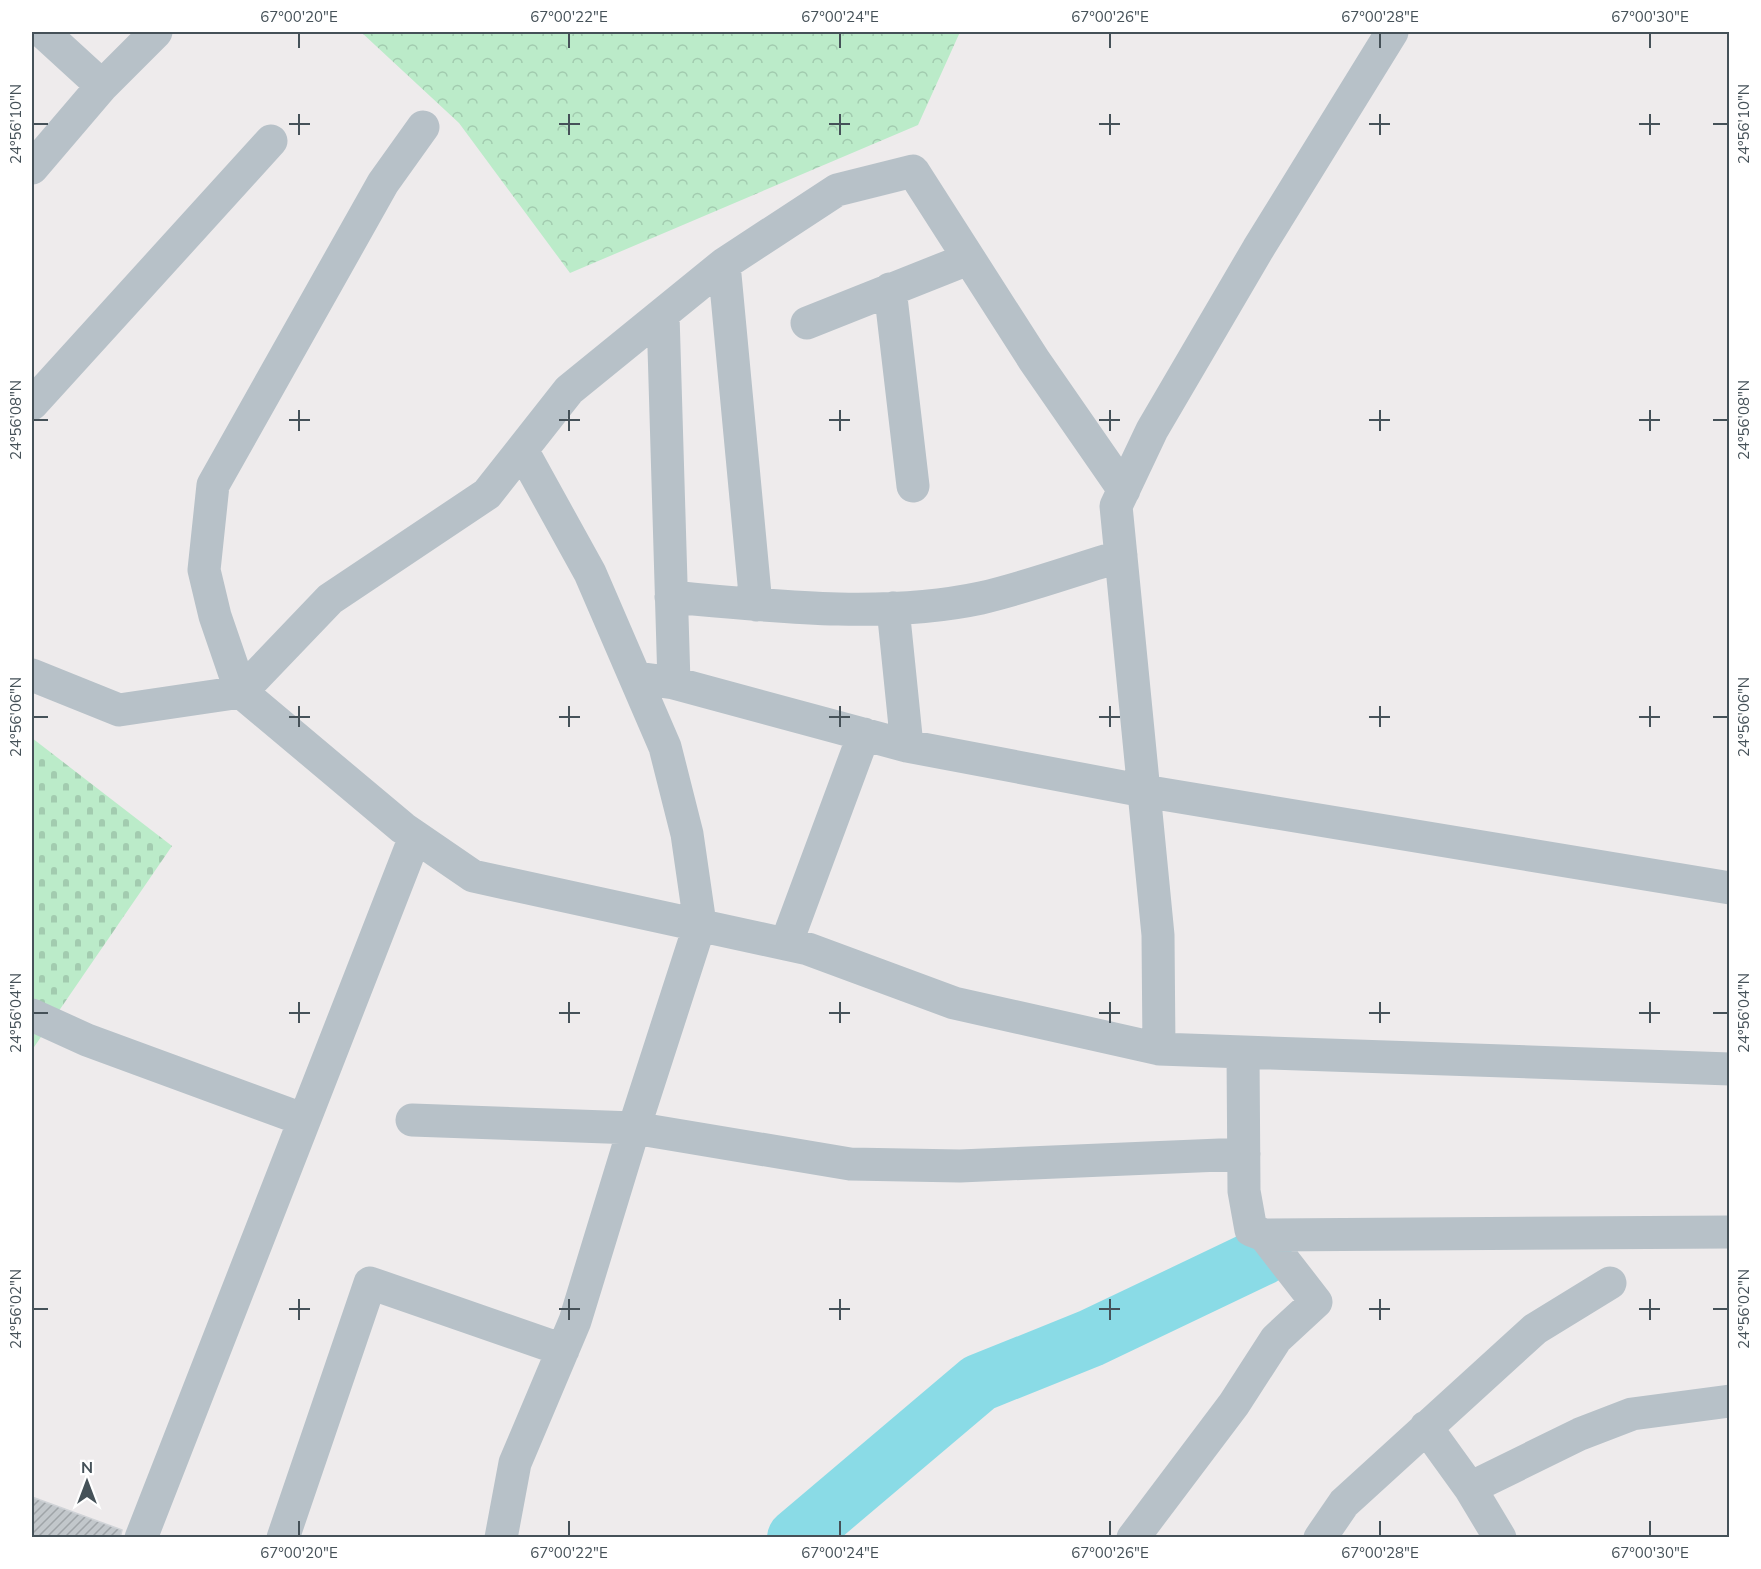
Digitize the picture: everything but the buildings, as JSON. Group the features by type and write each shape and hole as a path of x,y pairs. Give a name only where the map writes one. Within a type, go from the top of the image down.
{"street":[{"path":"43,32 102,86"},
{"path":"32,168 102,86 156,32"},
{"path":"1159,1049 1158,935 1116,506 1152,430 1246,269 1392,32"},
{"path":"423,127 383,183 213,485 204,570 215,616 241,692 415,837 473,876 808,949 954,1004 1159,1049 1730,1069"},
{"path":"32,404 271,141"},
{"path":"32,675 119,710 241,692 330,599 487,494 569,390 724,264 837,190 913,171 968,259 1124,490"},
{"path":"807,323 968,259"},
{"path":"724,264 756,605"},
{"path":"890,290 913,486"},
{"path":"663,315 674,684"},
{"path":"501,1538 515,1463 575,1321 700,924 687,834 665,747 590,573 522,450"},
{"path":"671,597 756,605 893,608 980,598 1121,556"},
{"path":"893,608 907,746"},
{"path":"637,678 674,684 907,746 1144,791 1730,888"},
{"path":"786,944 864,734"},
{"path":"141,1538 302,1119 415,837"},
{"path":"32,1015 87,1040 302,1119"},
{"path":"1243,1052 1244,1191 1251,1230 1264,1235 1730,1232"},
{"path":"412,1120 634,1128 850,1164 960,1166 1244,1154"},
{"path":"1133,1538 1234,1404 1276,1339 1316,1302 1264,1235"},
{"path":"283,1538 370,1283 563,1350"},
{"path":"1320,1538 1344,1503 1534,1329 1610,1283"},
{"path":"1470,1488 1580,1434 1632,1414 1730,1401"},
{"path":"1426,1427 1470,1488 1500,1538"}],"green space":[{"path":"361,32 960,32 918,125 570,273 459,123"},
{"path":"32,738 172,846 32,1050"}],"waterway":[{"path":"796,1538 979,1383 1091,1338 1263,1256"}]}
